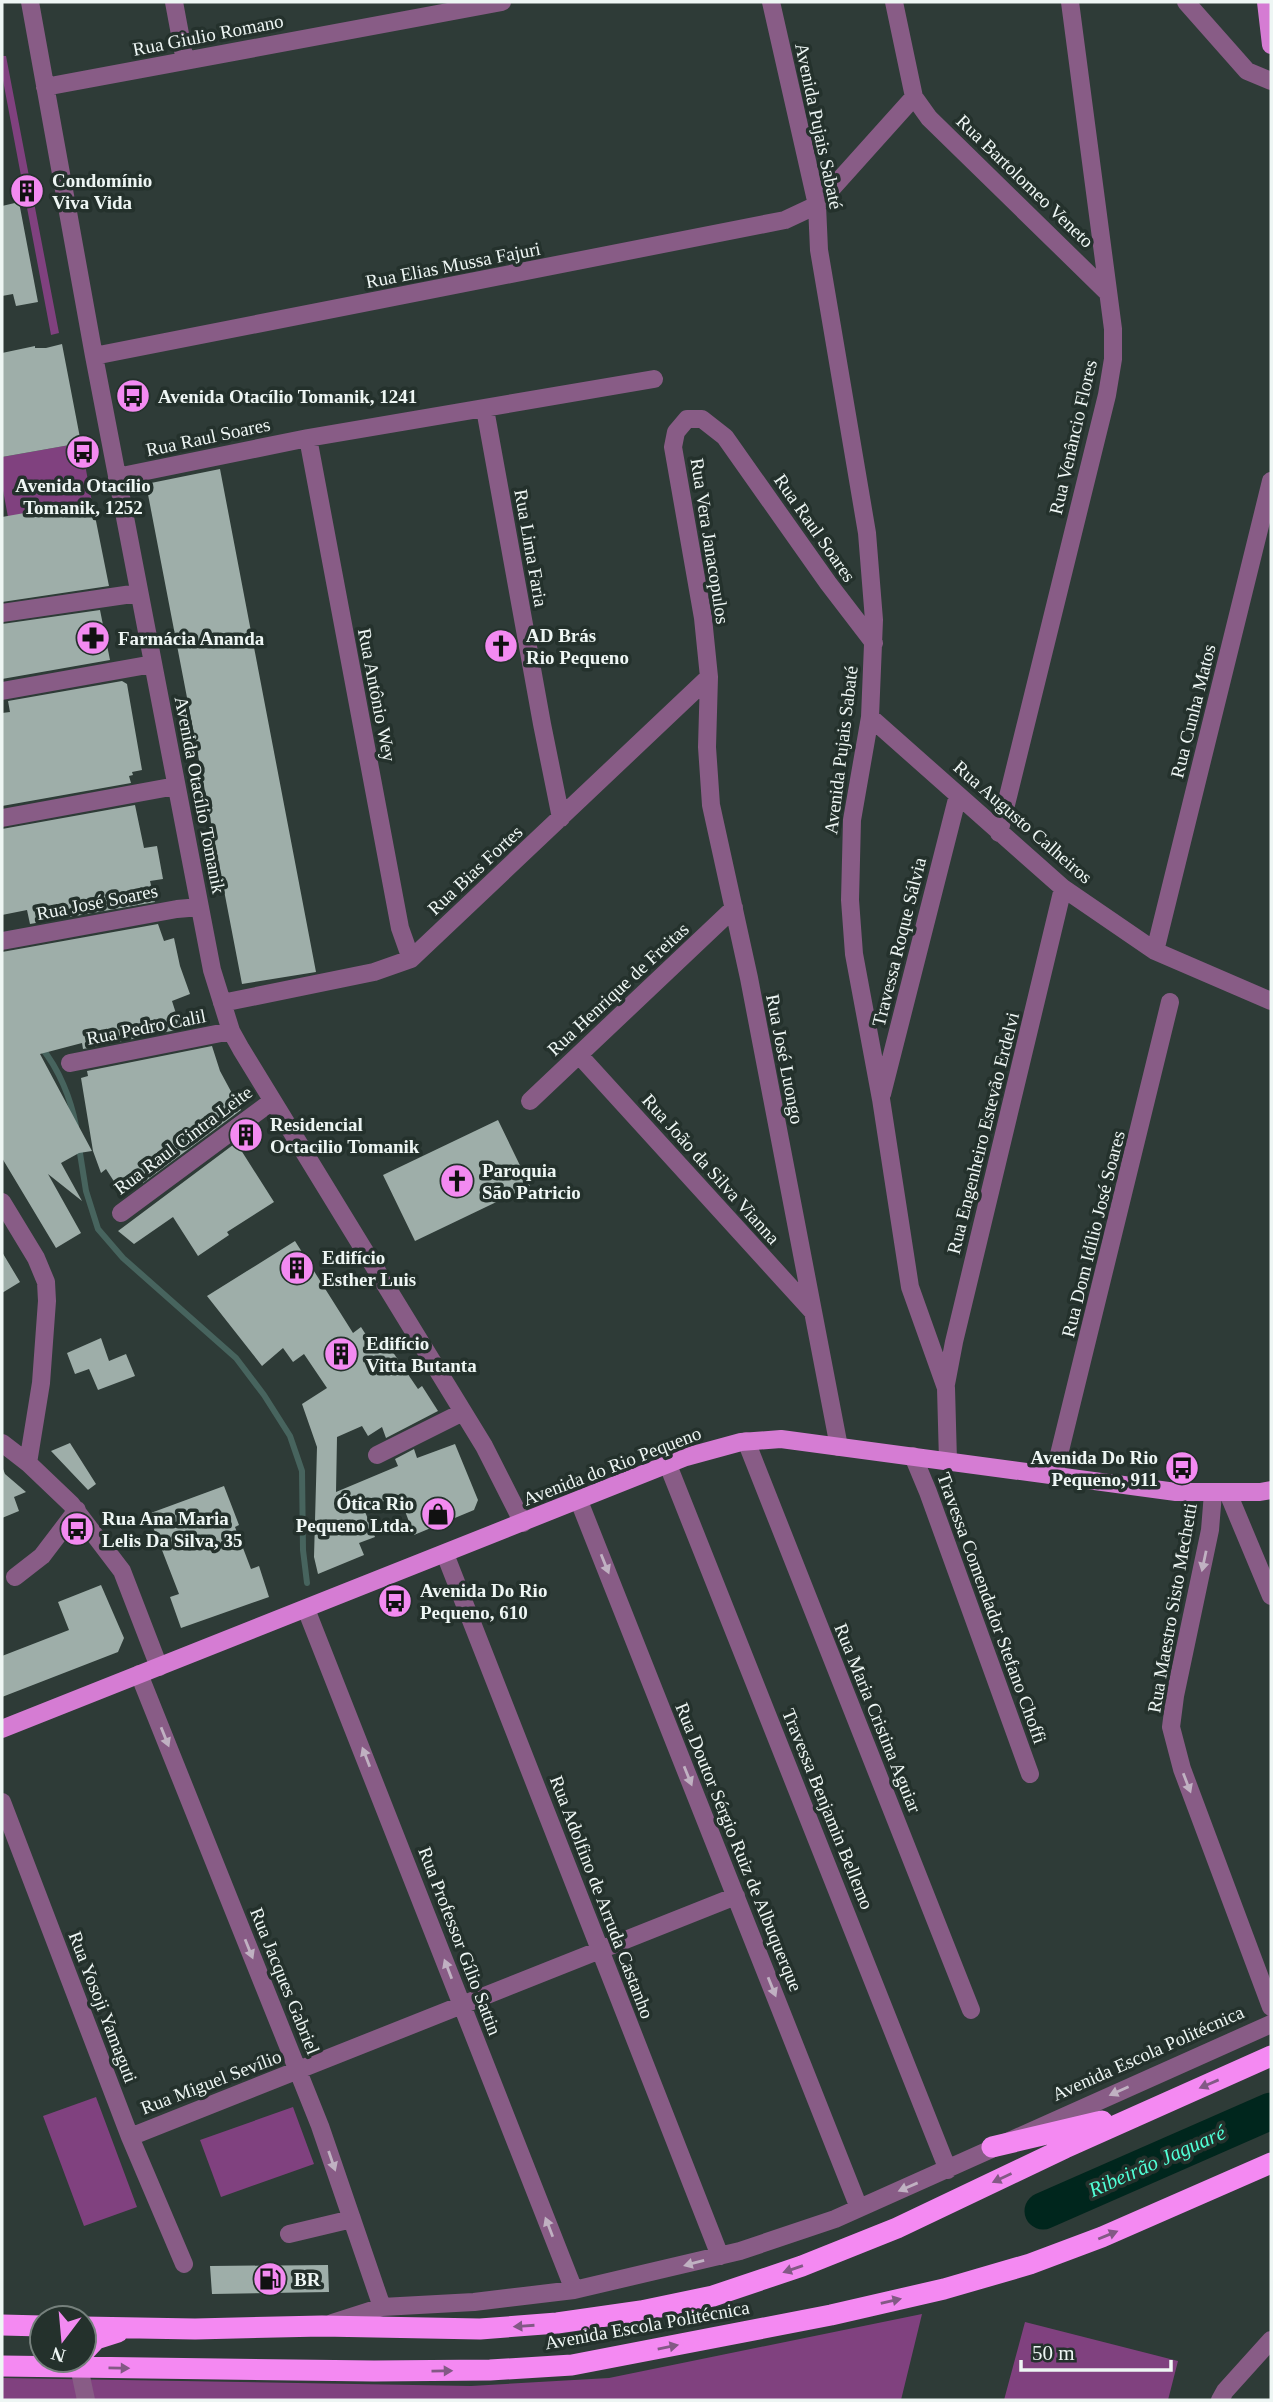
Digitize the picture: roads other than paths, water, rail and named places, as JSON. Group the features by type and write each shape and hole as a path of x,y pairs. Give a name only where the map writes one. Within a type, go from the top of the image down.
{"highway":[{"name":"Avenida Escola Politécnica","path":"98,2327 322,2326 480,2329 557,2323 641,2311 713,2296 802,2266 897,2228 1271,2056"},
{"path":"992,2147 1149,2110"},
{"name":"Avenida Escola Politécnica","path":"98,2361 385,2371 490,2370 572,2365 831,2315 957,2286 1030,2264 1101,2237 1271,2163"},
{"path":"2,2325 28,2326"},
{"path":"98,2339 104,2335 134,2328"},
{"name":"Avenida Escola Politécnica","path":"2,2366 28,2364"}],"main road":[{"path":"1266,2 1271,46"},
{"name":"Avenida do Rio Pequeno","path":"2,1729 696,1454 746,1441 781,1439 1176,1492 1271,1490"}],"street":[{"name":"Avenida Otacílio Tomanik","path":"30,2 176,786 212,970 231,1031 271,1102 484,1446 523,1523"},
{"path":"174,2 186,61"},
{"name":"Rua Giulio Romano","path":"45,87 502,2"},
{"name":"Avenida Pujais Sabaté","path":"771,2 817,205 819,250 867,533 874,643 870,717 852,820 850,900 854,954 881,1099 910,1287 946,1388 948,1461"},
{"path":"817,205 914,97 894,2"},
{"name":"Rua Venâncio Flores","path":"999,833 1107,395 1113,359 1113,330 1070,2"},
{"path":"1186,2 1247,71 1271,81"},
{"name":"Rua Bartolomeo Veneto","path":"914,97 929,118 1108,293"},
{"name":"Rua Elias Mussa Fajuri","path":"94,356 748,229 785,220 817,205"},
{"name":"Rua Raul Soares","path":"117,477 307,438 654,379"},
{"name":"Rua Lima Faria","path":"485,409 561,818"},
{"name":"Rua Vera Janacopulos","path":"709,677 703,618 673,447 676,432 687,419 702,419 725,437"},
{"name":"Rua Raul Soares","path":"725,437 828,583 874,643"},
{"name":"Rua Antônio Wey","path":"307,438 400,928 411,959"},
{"name":"Rua Cunha Matos","path":"1155,951 1271,481"},
{"path":"2,613 139,593"},
{"path":"2,691 153,664"},
{"name":"Rua Bias Fortes","path":"222,1003 374,972 411,959 709,677"},
{"name":"Rua José Luongo","path":"709,677 707,747 711,805 734,908 839,1447"},
{"name":"Rua Augusto Calheiros","path":"870,717 1063,888 1155,951 1271,1001"},
{"path":"2,818 176,786"},
{"name":"Travessa Roque Sálvia","path":"881,1099 958,795"},
{"name":"Rua Engenheiro Estevão Erdelvi","path":"946,1388 954,1342 1063,888"},
{"name":"Rua José Soares","path":"2,941 200,907"},
{"name":"Rua Henrique de Freitas","path":"530,1101 734,908"},
{"name":"Rua Dom Idílio José Soares","path":"1054,1475 1170,1002"},
{"name":"Rua Pedro Calil","path":"70,1063 231,1031"},
{"name":"Rua João da Silva Vianna","path":"579,1055 813,1312"},
{"name":"Rua Raul Cintra Leite","path":"121,1213 271,1102"},
{"path":"2,1202 36,1258 46,1282 41,1383 28,1463"},
{"path":"377,1455 463,1412"},
{"name":"Rua Maria Cristina Aguiar","path":"746,1441 971,2010"},
{"path":"2,1443 28,1463 77,1510 122,1571 159,1667"},
{"name":"Travessa Comendador Stefano Choffi","path":"913,1456 929,1492 1030,1774"},
{"name":"Travessa Benjamin Bellemo","path":"668,1465 948,2169"},
{"path":"1221,1493 1271,1596"},
{"name":"Rua Maestro Sisto Mechetti","path":"1221,1493 1210,1530 1171,1727 1182,1769 1271,2007"},
{"name":"Rua Doutor Sérgio Ruiz de Albuquerque","path":"579,1501 859,2208"},
{"path":"15,1577 42,1556 77,1510"},
{"name":"Rua Adolfino de Arruda Castanho","path":"444,1554 720,2256"},
{"name":"Rua Professor Gílio Sattin","path":"306,1609 574,2290"},
{"name":"Rua Jacques Gabriel","path":"139,1674 320,2126 382,2307"},
{"name":"Rua Yosoji Yamaguti","path":"2,1802 130,2137 184,2264"},
{"name":"Rua Miguel Sevílio","path":"130,2137 736,1896"},
{"name":"Avenida Escola Politécnica","path":"322,2326 382,2307 474,2302 574,2290 764,2243 859,2208 1271,2024"},
{"path":"289,2234 352,2219"},
{"path":"1220,2400 1271,2340"},
{"path":"83,2374 86,2400"}],"waterway":[{"path":"41,1047 63,1085 76,1126"},
{"path":"79,1147 86,1191 98,1229 123,1258 236,1358 290,1436 302,1471 303,1550 307,1583"},
{"name":"Ribeirão Jaguaré","path":"1043,2211 1271,2111"}],"place":[{"name":"Condomínio Viva Vida","path":"27,191"},
{"name":"Avenida Otacílio Tomanik, 1241","path":"133,396"},
{"name":"Avenida Otacílio Tomanik, 1252","path":"83,452"},
{"name":"Farmácia Ananda","path":"93,638"},
{"name":"AD Brás Rio Pequeno","path":"501,646"},
{"name":"Residencial Octacilio Tomanik","path":"246,1135"},
{"name":"Paroquia São Patricio","path":"457,1181"},
{"name":"Edifício Esther Luis","path":"297,1268"},
{"name":"Edifício Vitta Butanta","path":"341,1354"},
{"name":"Avenida Do Rio Pequeno, 911","path":"1182,1468"},
{"name":"Ótica Rio Pequeno Ltda.","path":"438,1514"},
{"name":"Rua Ana Maria Lelis Da Silva, 35","path":"77,1529"},
{"name":"Avenida Do Rio Pequeno, 610","path":"395,1601"},
{"name":"BR","path":"270,2279"}]}
